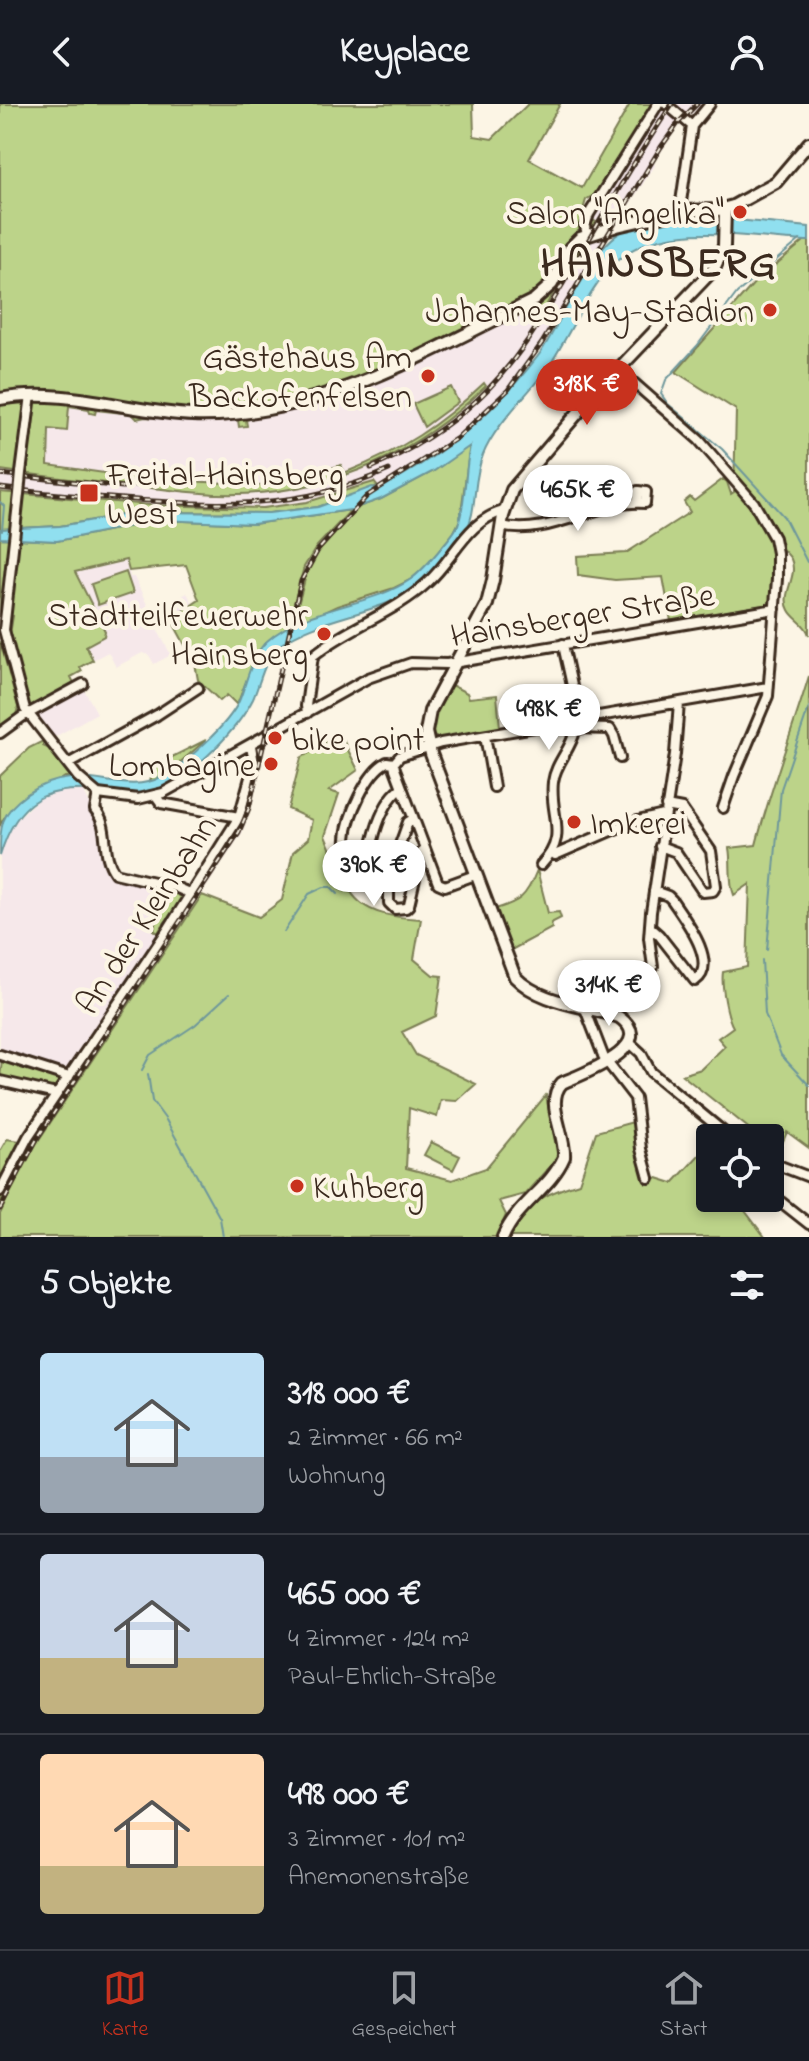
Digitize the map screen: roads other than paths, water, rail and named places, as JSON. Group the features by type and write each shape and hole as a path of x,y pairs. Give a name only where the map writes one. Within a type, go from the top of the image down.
{"main road":[{"path":"0,399 26,396 164,412 221,415 273,408 330,392 383,374 534,300 552,284 573,245 587,235 682,211 726,214 776,182 809,143"},
{"path":"503,1237 512,1217 541,1189 564,1157 555,1103 558,1087 606,1062 630,1043 630,1030 624,1021 534,991 515,977 428,746 426,732 430,711 491,592 504,511 512,490 618,369 714,269 722,253 726,214"}],"street":[{"path":"587,235 585,226 589,214 658,104"},
{"path":"666,104 692,126"},
{"path":"682,211 692,126 710,104"},
{"path":"618,369 692,432 754,503 774,538 777,553 775,609 767,703 723,808"},
{"path":"26,396 27,424 16,522 4,582 4,638 28,714 78,777 95,792 125,799 156,796 247,748"},
{"path":"501,526 519,529 541,527 637,502"},
{"path":"307,713 313,656 427,583 469,531 504,511"},
{"name":"Hainsberger Straße","path":"247,748 368,678 411,663 455,663 775,609"},
{"path":"541,865 552,852 558,828 554,777 569,748 576,724 563,644"},
{"path":"0,733 83,684"},
{"path":"394,763 400,756 428,746 576,724 768,687"},
{"path":"68,764 157,715 198,688"},
{"path":"653,967 650,927 675,754 679,703"},
{"path":"576,724 613,731 620,758"},
{"path":"485,736 494,787"},
{"name":"An der Kleinbahn","path":"0,1191 28,1137 239,817 251,774 247,748"},
{"path":"394,763 387,762 380,766 359,796 346,835 353,870 365,883 374,832 394,794 401,788"},
{"path":"394,763 441,886 475,875"},
{"path":"95,792 95,810 104,822 106,856 115,873 175,887 191,894"},
{"path":"156,796 161,803 239,817"},
{"path":"552,852 555,855 665,810 682,809 711,851 716,886 713,891 703,892 676,852 660,846"},
{"path":"413,819 408,822 389,875 389,903 395,909 409,905 421,853 425,849"},
{"path":"650,927 695,981 701,977 705,965 697,939 672,900 654,891"},
{"path":"584,1006 606,1062 635,1098 641,1149 649,1178"},
{"path":"630,1043 641,1053 651,1072 714,1124"},
{"path":"0,1055 69,1077"},
{"path":"0,1081 56,1094"},
{"path":"784,1167 809,1177"},
{"path":"784,1204 809,1224"}],"water":[{"path":"695,216 809,227 809,241 702,234 650,242 627,253 600,281 551,363 489,443 478,469 469,524 451,554 435,571 418,586 388,603 313,627 280,645 270,656 246,711 214,749 189,772 157,790 127,793 67,790 37,800 25,808 15,821 0,856 3,821 11,807 27,794 65,779 145,783 170,772 226,721 239,701 257,654 267,641 300,620 377,596 415,576 457,526 470,446 434,471 381,499 358,507 354,513 350,510 253,524 161,520 57,541 0,538 0,529 60,526 138,512 269,513 318,507 372,487 379,488 446,447 504,396 547,343 587,270 611,240 623,231 640,225"}],"waterway":[{"path":"800,240 737,293 697,346 666,380 661,394 668,404 722,449 784,517 807,562"},
{"path":"0,502 4,506 2,531"},
{"path":"767,950 781,789 809,707"},
{"path":"284,932 309,894 324,887 331,887 338,894"},
{"path":"762,960 765,1014 781,1055 809,1085"},
{"path":"142,1070 150,1055 195,1025 229,994"},
{"path":"148,1074 152,1101 166,1120 220,1218 223,1237"}],"railway":[{"path":"371,468 414,446 454,420 507,368 544,315 672,104"},
{"path":"0,1209 38,1137 239,832 249,808 301,581 318,550 367,496 457,438 508,390 542,343 661,147 697,104"},
{"path":"0,488 192,503 258,502 323,492 389,470"},
{"path":"0,474 123,487"}],"place":[{"name":"Salon \"Angelika\"","path":"740,212"},
{"name":"Johannes-May-Stadion","path":"770,310"},
{"name":"Gästehaus Am Backofenfelsen","path":"428,376"},
{"name":"Freital-Hainsberg West","path":"89,493"},
{"name":"Stadtteilfeuerwehr Hainsberg","path":"324,634"},
{"name":"bike point","path":"275,738"},
{"name":"Lombagine","path":"271,764"},
{"name":"Imkerei","path":"574,822"},
{"name":"Kuhberg","path":"297,1186"}],"district":[{"name":"HAINSBERG","path":"659,261"}]}
